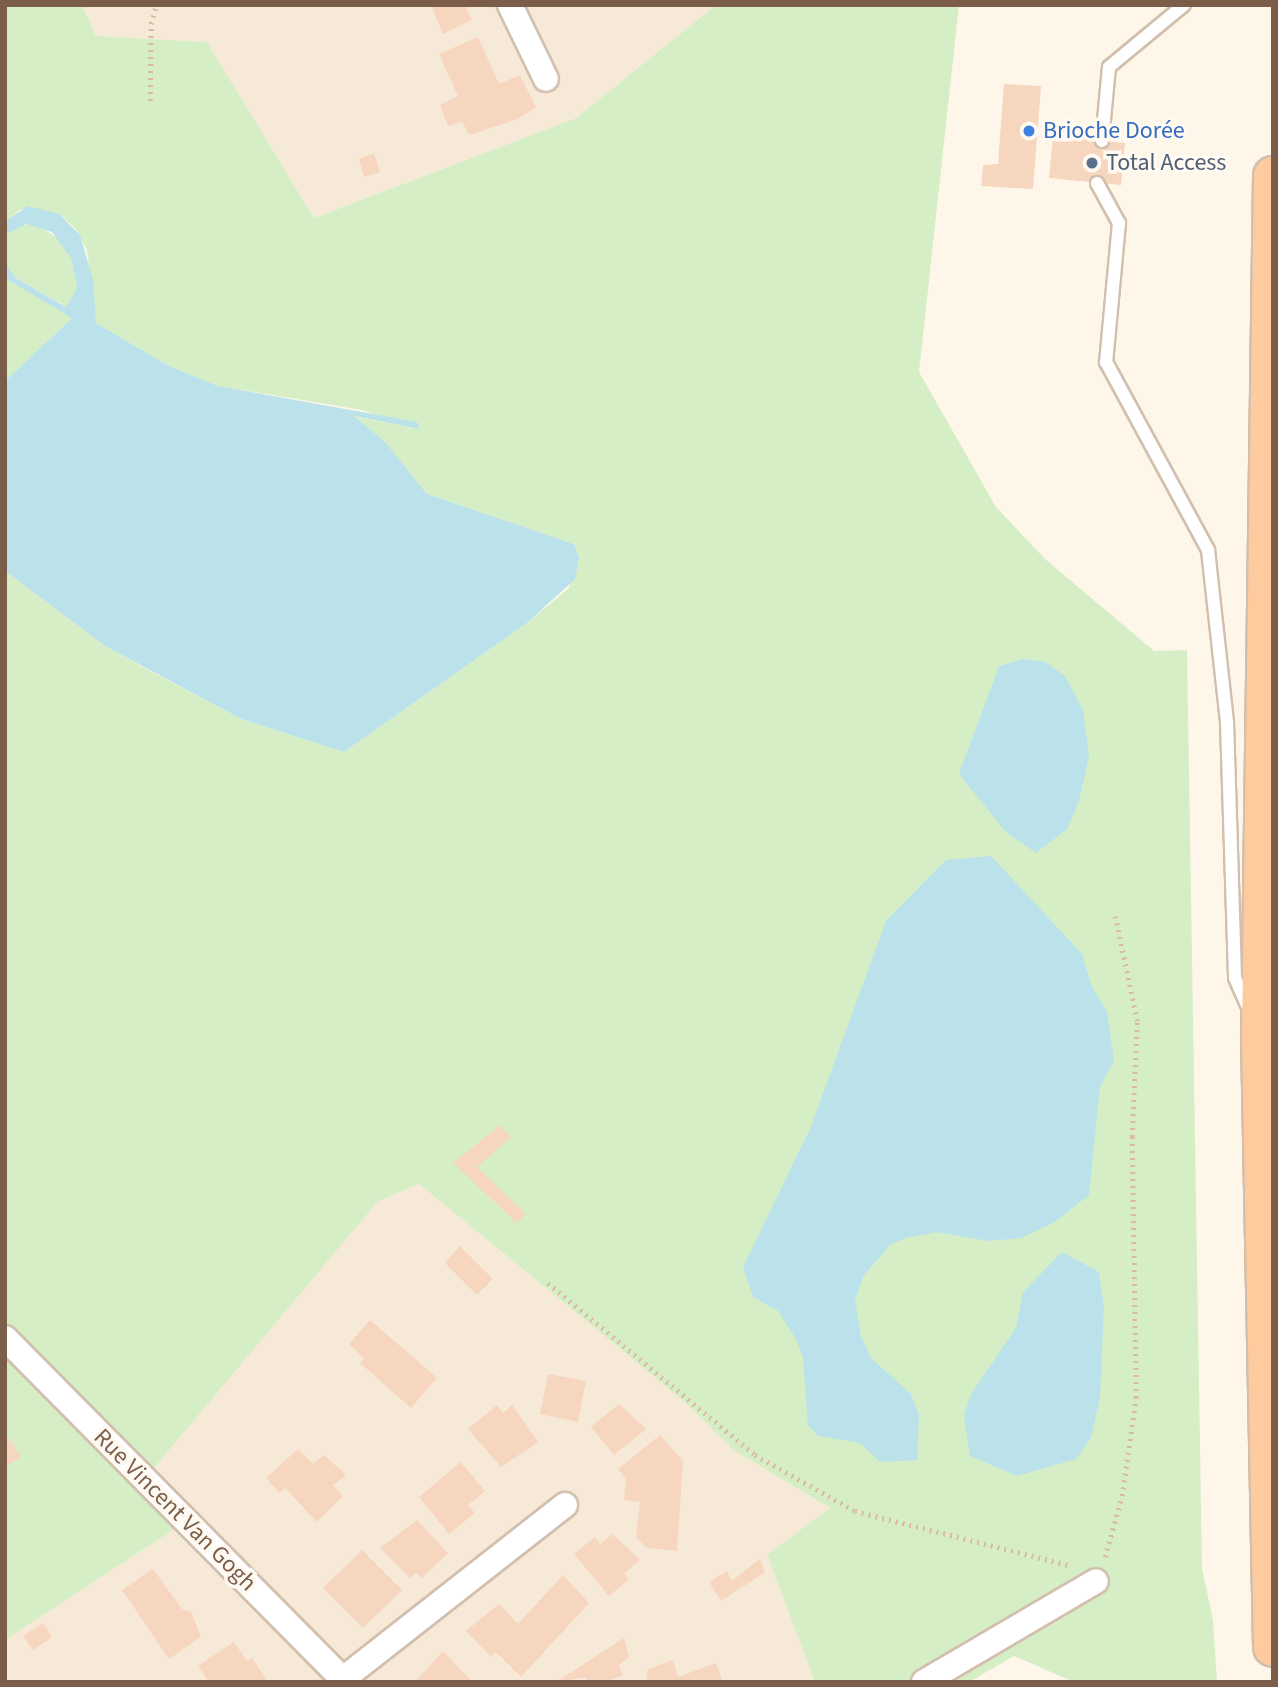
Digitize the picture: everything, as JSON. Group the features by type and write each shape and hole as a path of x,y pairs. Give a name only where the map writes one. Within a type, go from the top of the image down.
{"highway":[{"path":"1273,176 1261,1038 1273,1647"}],"street":[{"path":"510,5 546,79"},
{"name":"Rue Vincent Van Gogh","path":"5,1338 344,1681"},
{"path":"344,1681 565,1506"},
{"path":"924,1682 1096,1581"}],"lane":[{"path":"1102,141 1109,66 1184,5"},
{"path":"1097,183 1119,223 1106,362 1208,550 1227,722 1235,978 1261,1038"}],"path":[{"path":"150,101 151,24 156,5"},
{"path":"548,1283 755,1455 855,1511 1054,1560 1096,1581 1122,1496 1136,1398 1132,1137 1137,1021 1115,916"}],"shaded area":[{"path":"82,5 716,5 576,118 314,218 207,42 96,36"},
{"path":"419,1184 680,1398 735,1451 831,1509 767,1555 815,1682 5,1682 5,1640 196,1515 152,1469 378,1200"}],"green space":[{"path":"5,5 82,5 96,36 207,42 314,218 576,118 716,5 959,5 919,372 996,507 1045,559 1154,651 1187,650 1202,1568 1213,1620 1217,1682 1074,1682 1014,1656 969,1682 815,1682 767,1555 830,1508 735,1451 680,1398 419,1184 378,1201 153,1469 196,1515 5,1640 5,571 105,646 152,672 241,719 344,752 527,623 569,588 574,544 427,494 385,443 352,416 418,429 362,410 218,386 169,366 96,323 87,250 75,228 59,214 21,209 5,221"},
{"path":"35,224 59,239 71,258 77,288 67,307 16,278 5,262 5,235 18,225"},
{"path":"5,278 73,317 5,381"}],"water":[{"path":"28,206 59,214 80,235 93,280 96,323 169,366 218,386 417,422 419,429 354,416 385,442 427,494 574,544 579,558 575,579 527,623 344,752 241,719 105,646 5,571 5,381 72,318 5,278 5,262 16,278 66,307 77,288 71,258 52,232 26,224 5,235 5,221"},
{"path":"1024,659 1045,662 1065,676 1083,710 1089,756 1079,801 1067,829 1036,853 1005,831 959,774 999,666"},
{"path":"991,856 1082,954 1092,987 1107,1011 1114,1061 1100,1087 1089,1195 1053,1223 1021,1238 988,1241 936,1232 906,1238 891,1244 864,1275 855,1300 861,1336 871,1358 911,1394 919,1415 917,1460 880,1462 860,1443 818,1436 808,1425 803,1358 796,1339 778,1311 753,1297 743,1267 810,1129 886,921 946,860"},
{"path":"1062,1252 1099,1272 1104,1308 1100,1397 1091,1438 1076,1459 1017,1476 970,1456 964,1416 971,1394 1016,1328 1023,1292"}],"building":[{"path":"431,5 465,5 472,20 443,34"},
{"path":"478,37 499,84 520,75 536,107 518,119 469,135 462,121 448,126 440,105 458,96 439,54"},
{"path":"1004,84 1041,86 1033,189 981,186 983,165 998,164"},
{"path":"1053,136 1125,143 1121,185 1049,178"},
{"path":"374,153 380,172 364,177 359,159"},
{"path":"500,1125 511,1137 477,1167 526,1214 517,1223 453,1163"},
{"path":"460,1246 493,1279 477,1295 445,1263"},
{"path":"370,1320 437,1378 411,1408 360,1363 364,1358 349,1344"},
{"path":"548,1374 586,1381 578,1422 540,1414"},
{"path":"619,1404 646,1429 614,1455 591,1427"},
{"path":"497,1405 503,1413 512,1405 538,1442 501,1467 468,1429"},
{"path":"5,1432 21,1457 5,1467"},
{"path":"660,1435 683,1461 677,1551 647,1548 636,1538 640,1502 624,1500 626,1479 618,1469"},
{"path":"298,1449 313,1464 324,1455 346,1475 333,1485 343,1496 317,1522 285,1488 280,1493 266,1478"},
{"path":"461,1462 485,1491 468,1505 475,1513 449,1534 419,1497"},
{"path":"417,1520 448,1553 422,1578 416,1572 410,1578 380,1548"},
{"path":"613,1534 640,1560 624,1573 629,1579 609,1596 574,1554 595,1537 600,1544"},
{"path":"362,1550 402,1590 363,1628 323,1588"},
{"path":"760,1559 765,1572 721,1601 709,1582 727,1571 732,1581"},
{"path":"153,1569 182,1609 191,1612 201,1637 169,1659 122,1590"},
{"path":"563,1575 589,1603 521,1677 496,1652 491,1657 466,1631 499,1604 518,1624"},
{"path":"43,1623 52,1637 33,1650 23,1636"},
{"path":"624,1638 629,1657 619,1665 623,1675 605,1682 588,1682 586,1677 556,1682"},
{"path":"234,1642 247,1661 252,1658 268,1682 209,1682 198,1666"},
{"path":"443,1651 472,1682 415,1682"},
{"path":"673,1660 678,1677 716,1663 723,1682 646,1682 648,1669"}],"place":[{"name":"Brioche Dorée","path":"1029,131"},
{"name":"Total Access","path":"1092,163"}]}
